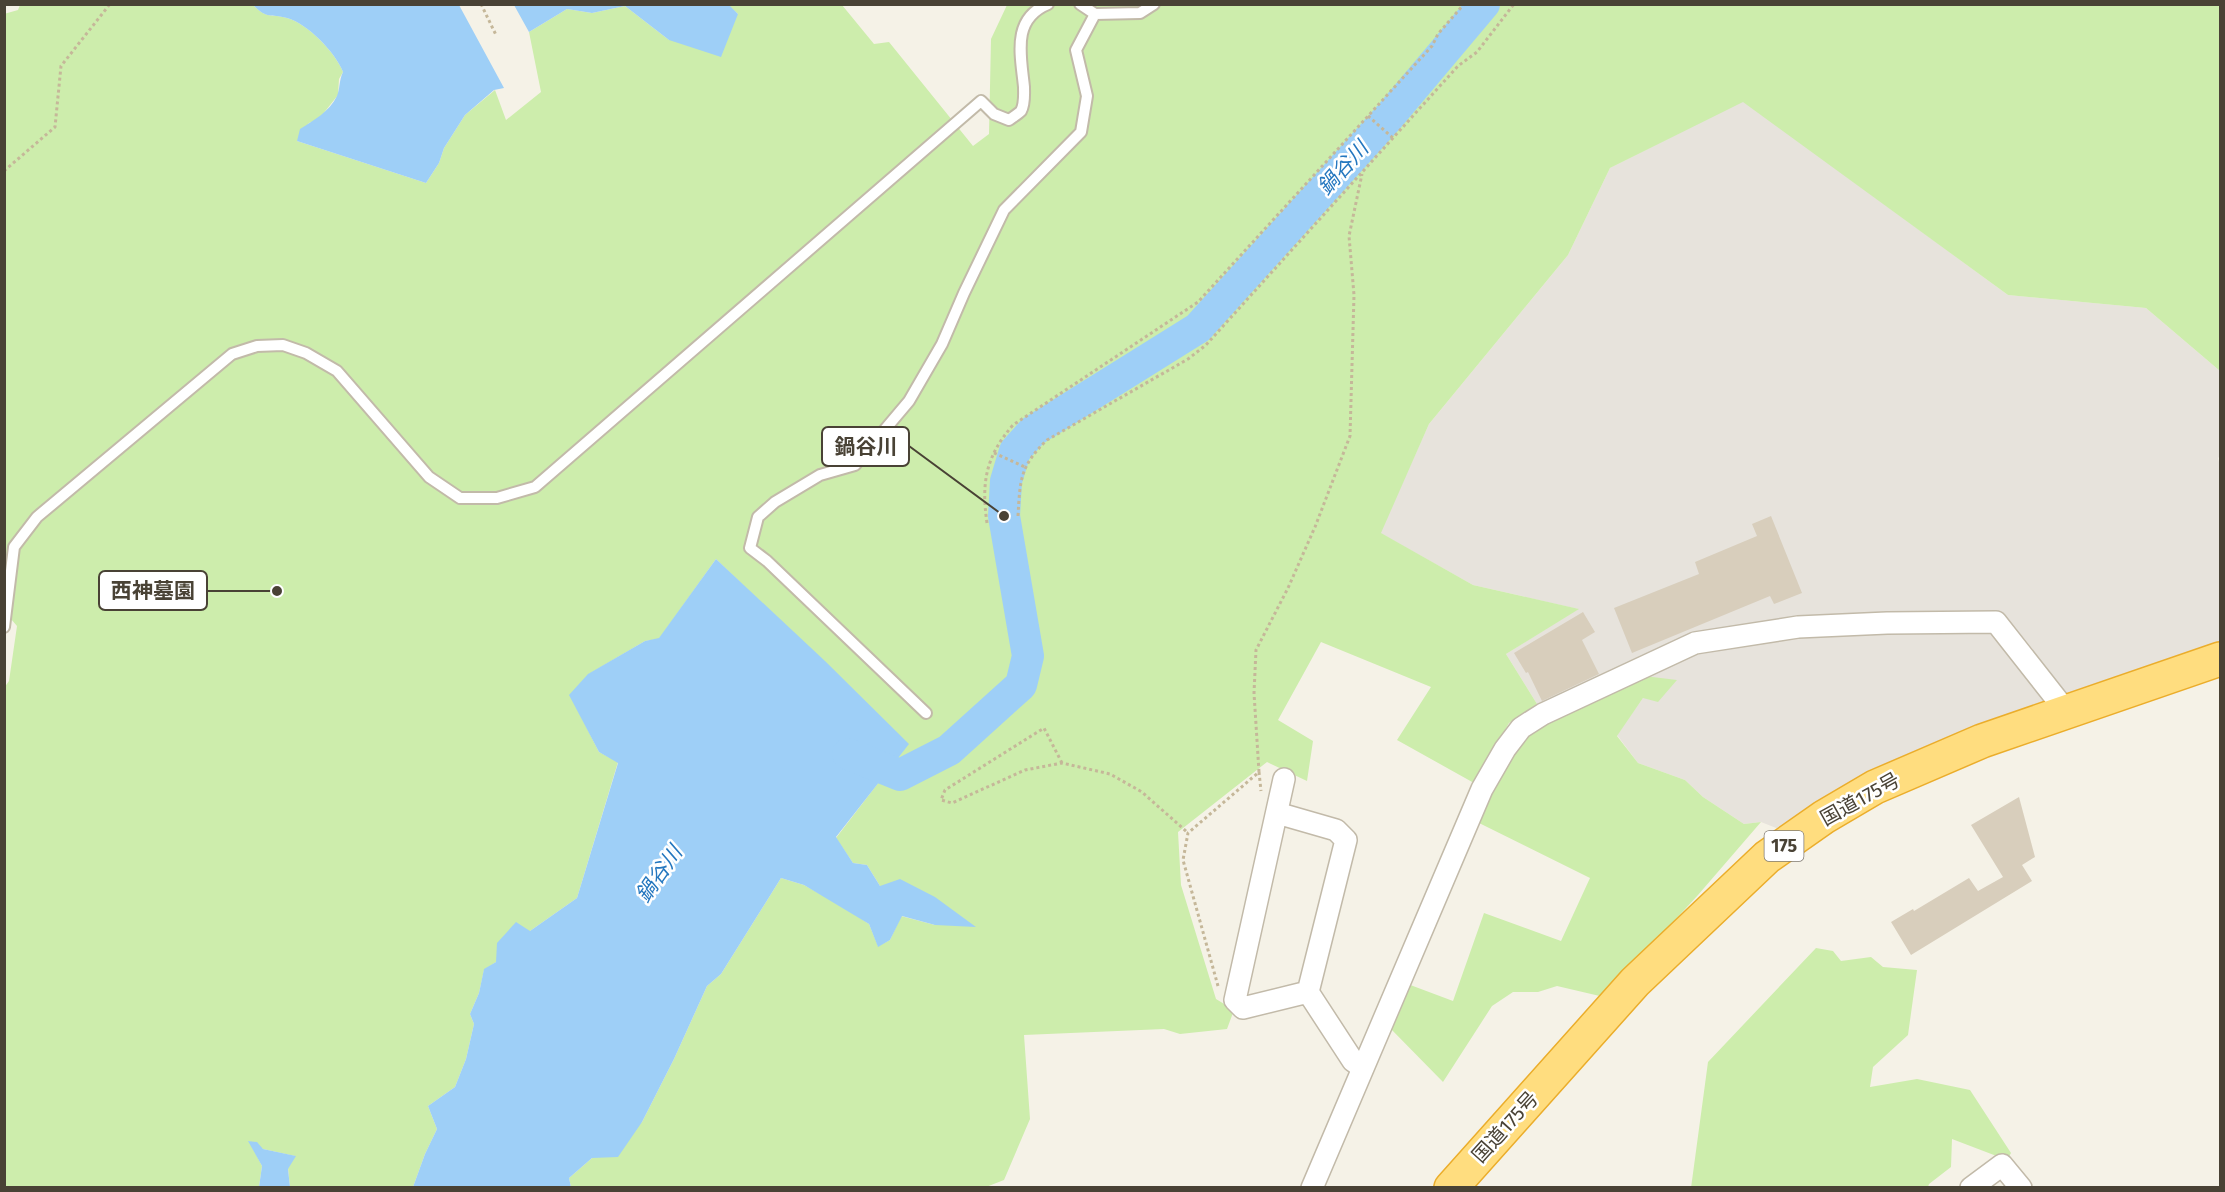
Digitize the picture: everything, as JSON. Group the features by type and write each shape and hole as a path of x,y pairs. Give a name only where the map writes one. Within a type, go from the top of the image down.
{"highway":[{"name":"国道175号","path":"1451,1188 1635,982 1767,857 1875,787 1982,741 2220,659"}],"street":[{"path":"1312,1188 1482,789 1505,749 1521,728 1543,714 1695,643 1798,627 1996,622 2066,711"},
{"path":"1284,779 1235,1000 1242,1008 1308,992"},
{"path":"1277,813 1336,830 1346,840 1308,992 1353,1060 1363,1068"},
{"path":"1971,1188 2002,1165 2021,1188"}],"lane":[{"path":"4,627 14,547 37,517 232,354 257,346 284,345 306,353 338,371 429,477 460,498 497,498 535,487 981,101 994,114 1010,120 1021,111 1025,99 1020,41 1022,31 1025,22 1039,8 1048,4"},
{"path":"1080,4 1095,14 1140,13 1154,4"},
{"path":"926,713 767,561 750,548 758,517 775,502 820,475 855,465 909,401 942,344 1004,210 1081,132 1087,96 1076,50 1095,14"}],"path":[{"path":"4,171 55,127 61,66 110,4"},
{"path":"481,4 496,35"},
{"path":"987,523 984,507 985,477 998,443 1013,425 1198,302 1432,46 1438,34 1464,4"},
{"path":"1018,516 1020,483 1033,453 1047,440 1188,359 1206,345 1458,66 1477,52 1514,4"},
{"path":"1368,116 1393,138"},
{"path":"1235,1000 1221,995 1183,860 1188,833 1259,772 1254,693 1256,650 1288,588 1315,527 1350,436 1354,296 1349,236 1362,174"},
{"path":"994,453 1025,467"},
{"path":"1062,763 1044,728 945,790 941,800 952,803 1025,770 1062,763 1110,774 1142,792 1188,833"}],"shaded area":[{"path":"1743,101 2008,295 2146,308 2220,371 2220,456 2218,458 2220,466 2220,649 2063,695 1901,757 1784,831 1761,822 1744,824 1703,797 1685,780 1638,763 1617,735 1643,698 1676,680 1542,721 1537,704 1506,654 1578,609 1473,585 1380,533 1429,424 1568,255 1610,168"}],"green space":[{"path":"20,5 253,5 266,14 295,21 320,40 334,56 343,72 339,79 338,95 319,119 309,123 297,141 426,183 465,115 495,90 506,120 541,92 529,32 567,9 592,13 625,6 669,40 738,14 728,5 842,5 874,44 889,42 973,146 989,134 991,39 1007,5 2220,5 2220,371 2146,308 2008,295 1743,102 1610,168 1568,255 1429,424 1381,533 1473,585 1579,609 1506,654 1537,704 1509,723 1474,783 1397,740 1431,687 1321,642 1278,720 1313,741 1307,781 1267,762 1178,832 1181,885 1216,999 1234,1010 1227,1029 1180,1034 1164,1029 1024,1035 1030,1119 1004,1180 986,1187 571,1187 569,1178 592,1158 642,1122 707,986 721,974 781,878 804,885 869,924 878,946 890,940 901,916 935,925 880,886 867,865 853,863 836,838 908,744 716,559 659,639 645,641 589,674 570,695 599,752 618,762 577,898 530,931 484,970 479,993 470,1014 474,1024 466,1059 455,1087 428,1106 437,1129 413,1187 290,1187 288,1168 295,1156 263,1149 249,1141 262,1166 259,1187 5,1187 4,688 9,681 17,626 5,612 4,14 18,10"},
{"path":"1636,675 1677,680 1658,702 1643,698 1617,736 1638,763 1685,780 1703,797 1744,824 1761,822 1698,895 1604,997 1557,986 1538,992 1513,992 1492,1006 1443,1082 1389,1027 1405,983 1453,1001 1484,913 1561,941 1590,878 1475,821 1525,733"},
{"path":"1816,948 1833,951 1841,961 1871,957 1883,967 1917,970 1908,1035 1873,1067 1870,1087 1917,1079 1970,1090 2011,1153 2007,1160 1952,1139 1951,1167 1928,1187 1691,1188 1708,1062"}],"water":[{"path":"728,4 738,14 721,57 669,40 625,6 592,13 567,9 529,32 514,5"},
{"path":"253,5 459,5 504,88 494,90 465,115 426,183 297,141 300,129 321,115 334,102 343,72 334,56 312,32 295,21 266,14"},
{"path":"716,559 909,744 836,837 853,863 867,865 880,886 900,879 935,897 976,927 935,925 902,916 890,940 878,947 869,924 804,885 781,878 721,974 707,986 642,1122 618,1157 592,1158 569,1178 571,1187 413,1187 437,1129 428,1106 455,1087 466,1059 474,1024 470,1014 479,993 484,969 496,962 497,943 516,922 530,931 577,898 618,763 599,752 569,695 588,674 645,641 659,638"},
{"path":"248,1141 257,1142 263,1149 296,1156 288,1169 290,1187 259,1187 262,1166"}],"building":[{"path":"1771,516 1802,593 1774,604 1770,596 1632,653 1614,608 1699,574 1695,562 1757,536 1752,524"},
{"path":"1583,612 1595,632 1582,640 1599,674 1542,701 1528,672 1526,673 1514,653"},
{"path":"2019,797 2035,857 2022,865 2032,881 1911,955 1891,922 1969,878 1978,891 2003,877 1971,825"}],"waterway":[{"name":"鍋谷川","path":"848,754 900,775 949,750 1021,685 1028,656 1004,516 1006,481 1015,451 1033,431 1198,328 1388,118 1484,4"}],"place":[{"name":"鍋谷川","path":"1004,516"},
{"name":"西神墓園","path":"277,591"}]}
